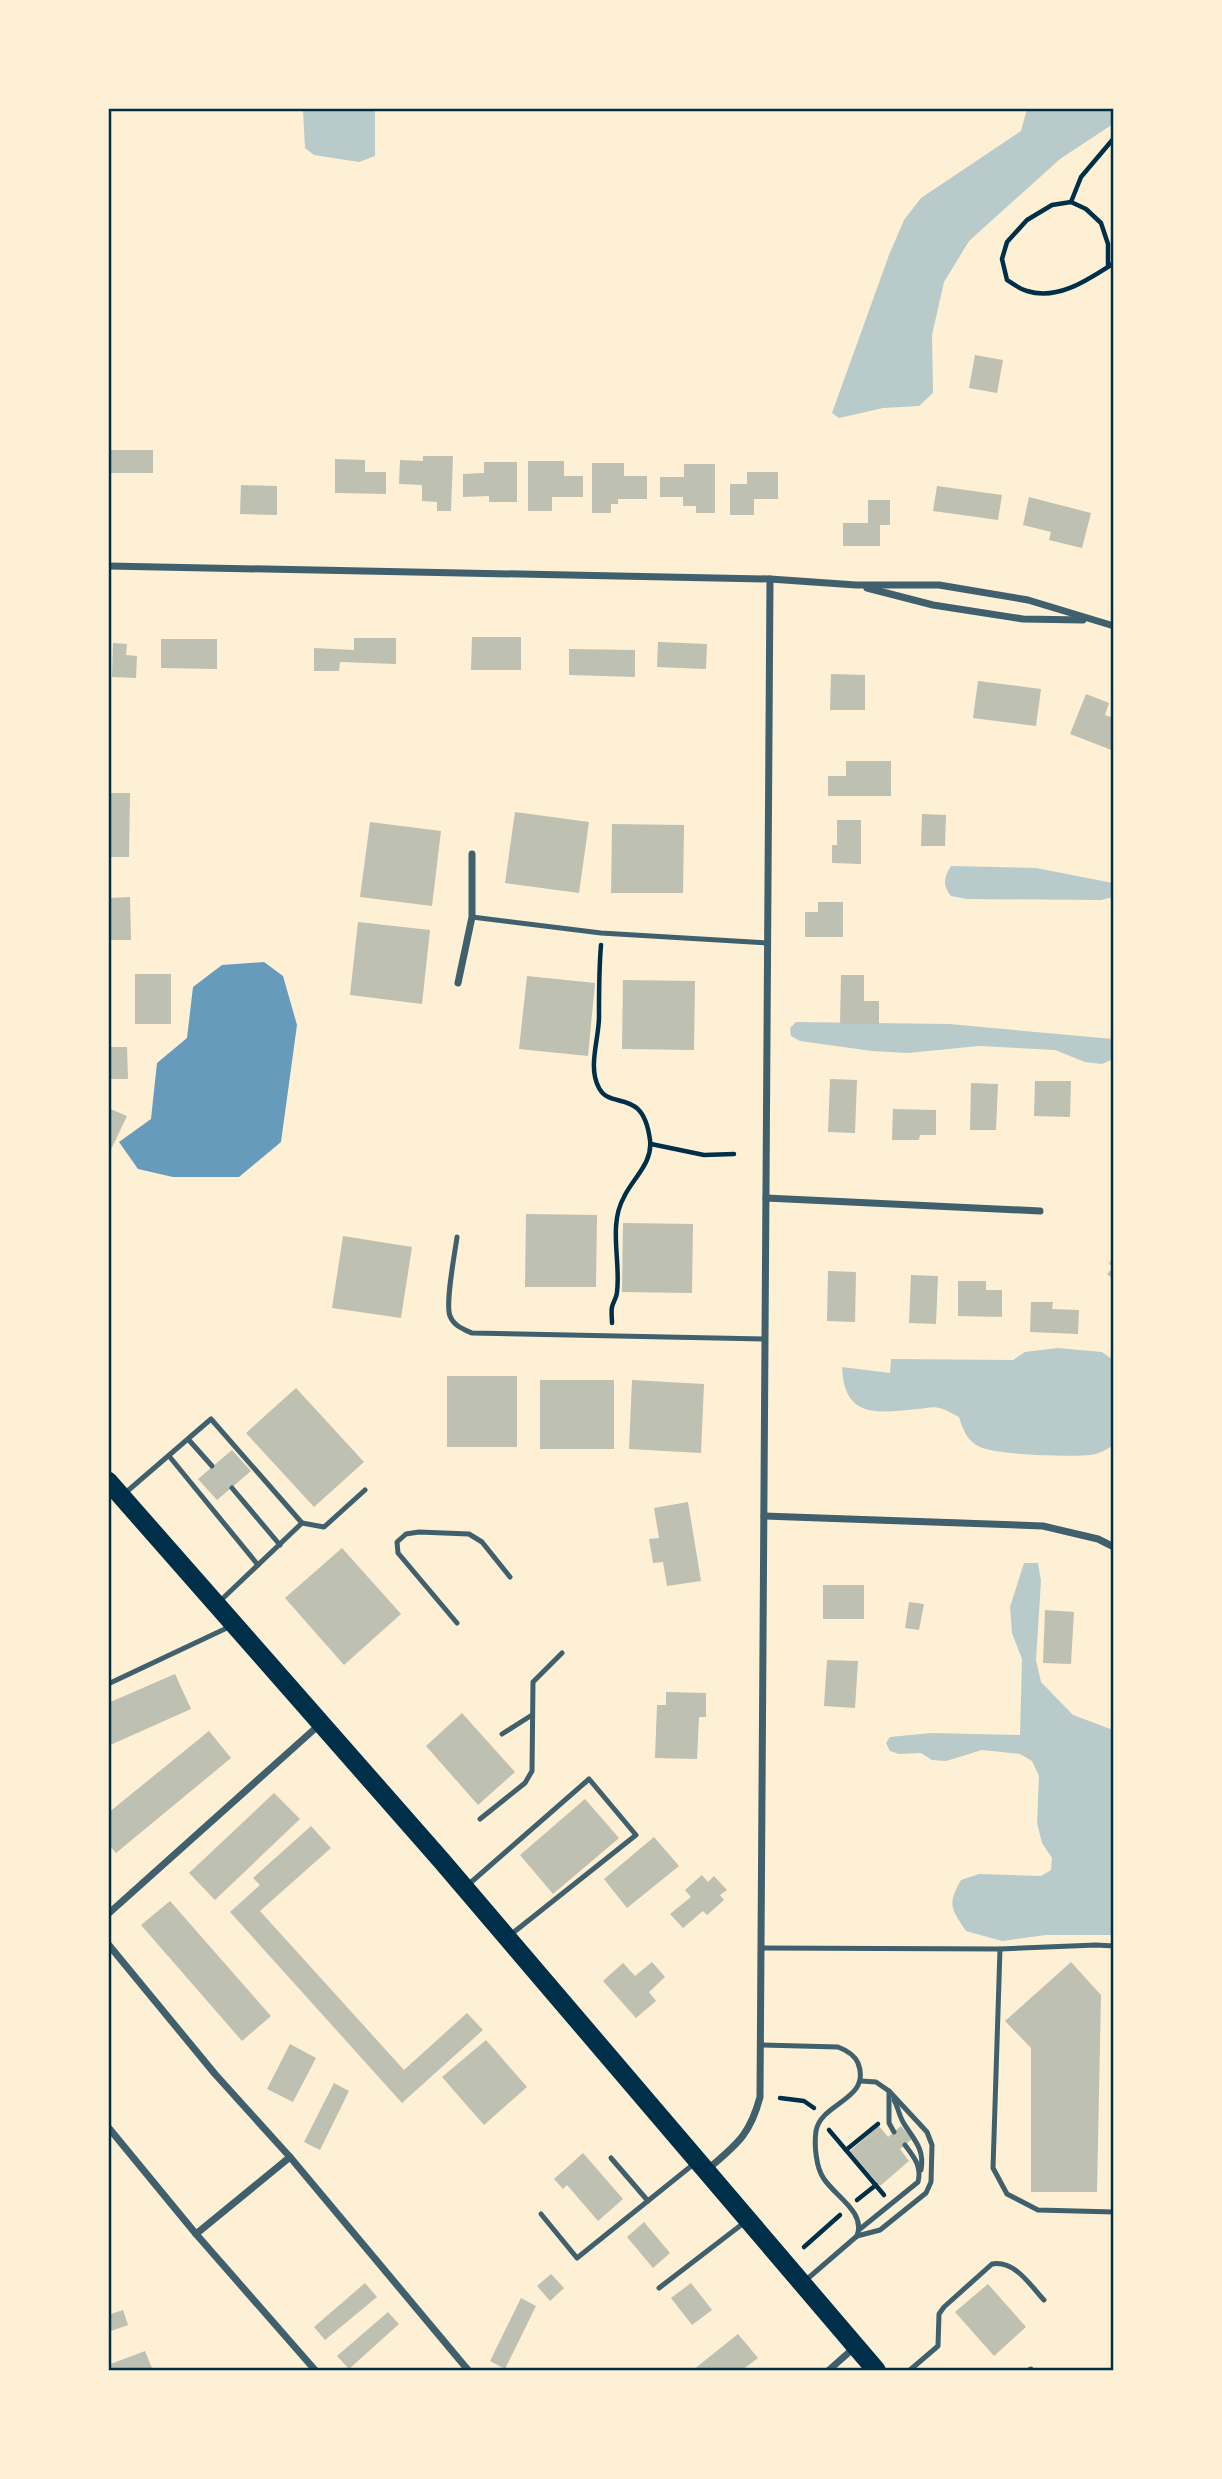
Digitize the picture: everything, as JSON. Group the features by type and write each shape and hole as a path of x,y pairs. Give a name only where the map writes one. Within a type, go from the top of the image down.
{"highway":[{"path":"115,1489 322,1723 876,2371"}],"street":[{"path":"108,566 770,579 856,585 939,585 1028,600 1114,626"},
{"path":"701,2166 743,2139 755,2119 760,2098 770,579"},
{"path":"856,585 933,605 1023,620 1091,620"},
{"path":"458,983 472,917 472,854"},
{"path":"766,1198 1040,1210"},
{"path":"764,1516 1043,1526 1098,1539 1114,1547"},
{"path":"108,1914 322,1723"},
{"path":"108,1944 468,2371"},
{"path":"108,2127 196,2234 315,2371"},
{"path":"196,2234 290,2157"},
{"path":"829,2371 856,2347"}],"lane":[{"path":"472,917 601,933 768,943"},
{"path":"457,1237 449,1306 450,1317 459,1328 472,1332 765,1339"},
{"path":"115,1489 169,1456 211,1419 302,1524 324,1527 365,1490"},
{"path":"188,1439 212,1466"},
{"path":"169,1456 258,1565"},
{"path":"232,1488 280,1545"},
{"path":"216,1604 302,1524"},
{"path":"457,1623 398,1553 397,1542 406,1534 469,1534 482,1542 510,1577"},
{"path":"108,1684 234,1624"},
{"path":"480,1819 526,1783 531,1771 533,1682 562,1653"},
{"path":"502,1734 532,1715"},
{"path":"464,1888 589,1779 636,1835 506,1938"},
{"path":"761,1948 1000,1949 1114,1946"},
{"path":"1000,1949 993,2168 1006,2194 1038,2210 1114,2212"},
{"path":"760,2045 838,2047 856,2059 861,2071 861,2081 856,2090 821,2120 816,2130 819,2168 824,2179 849,2206 859,2222 860,2229"},
{"path":"857,2236 880,2230 926,2193 931,2182 932,2145 927,2132 889,2091 876,2082 861,2081"},
{"path":"889,2091 888,2116 894,2132"},
{"path":"802,2284 857,2236 860,2229 918,2182 922,2151 903,2122 889,2091"},
{"path":"905,2145 919,2166 920,2174"},
{"path":"611,2158 648,2201"},
{"path":"541,2214 578,2258 648,2201 701,2166"},
{"path":"659,2288 747,2220"},
{"path":"910,2371 938,2346 939,2314 944,2307 992,2264 1002,2262 1012,2266 1044,2300"}],"path":[{"path":"1071,202 1081,177 1114,138"},
{"path":"1108,267 1108,244 1101,223 1086,209 1071,202 1052,205 1027,220 1006,242 1002,259 1007,280 1027,291 1053,293 1080,284 1108,267 1114,263"},
{"path":"601,933 600,1015 594,1058 595,1078 599,1090 607,1096 631,1103 641,1111 647,1123 651,1144 644,1168 624,1196 617,1215 617,1294 612,1307 611,1335"},
{"path":"651,1144 704,1154 734,1154"},
{"path":"780,2098 797,2099 810,2104 884,2196"},
{"path":"846,2150 888,2116"}],"shaded area":[{"path":"303,109 375,109 375,156 359,162 314,155 305,148"},
{"path":"1027,109 1113,109 1113,124 1060,159 969,241 944,282 932,335 933,393 919,406 883,408 839,418 832,413 904,220 921,198 1021,131"},
{"path":"951,866 1036,868 1113,883 1113,897 1101,900 967,899 951,896 945,881"},
{"path":"796,1022 949,1024 1113,1039 1113,1059 1102,1064 1085,1062 1055,1050 979,1046 908,1053 872,1051 800,1041 791,1036 790,1028"},
{"path":"1058,1348 1102,1352 1113,1360 1114,1443 1103,1451 1090,1455 1066,1456 989,1450 972,1442 959,1417 946,1410 934,1407 889,1411 865,1409 849,1396 844,1384 842,1367 890,1373 891,1359 1013,1360 1025,1352"},
{"path":"1024,1563 1038,1563 1041,1581 1036,1660 1041,1682 1073,1715 1113,1730 1113,1935 1046,1935 1002,1941 966,1931 957,1917 952,1901 961,1880 979,1874 1041,1876 1051,1870 1052,1858 1042,1843 1037,1823 1039,1776 1032,1761 1020,1754 982,1750 946,1761 932,1760 921,1753 899,1754 890,1751 886,1743 890,1737 931,1733 1020,1735 1022,1659 1012,1633 1010,1607"}],"water":[{"path":"264,962 283,976 297,1025 281,1142 239,1177 173,1177 138,1169 119,1142 151,1119 157,1063 187,1038 193,987 222,965"}],"building":[{"path":"975,355 1003,360 997,393 969,388"},
{"path":"108,450 153,450 153,473 108,473"},
{"path":"423,456 453,456 451,511 437,511 437,502 422,501 422,485 399,484 400,460 423,461"},
{"path":"335,459 365,460 365,472 386,472 386,494 335,493"},
{"path":"528,461 564,461 564,476 583,476 583,497 552,497 552,511 528,511"},
{"path":"484,462 517,462 517,502 489,502 489,496 463,497 463,474 484,473"},
{"path":"592,463 624,463 624,476 647,476 647,499 618,499 618,504 611,504 611,513 592,513"},
{"path":"684,464 715,464 715,513 696,513 696,506 683,506 683,497 660,497 660,477 684,477"},
{"path":"747,472 778,472 778,499 754,499 754,515 730,515 730,484 747,484"},
{"path":"241,485 277,486 277,515 240,514"},
{"path":"937,486 1002,495 998,520 933,511"},
{"path":"1029,497 1091,513 1082,548 1049,540 1051,532 1023,525"},
{"path":"868,500 890,500 890,525 880,525 880,546 843,546 843,523 868,523"},
{"path":"472,637 521,637 521,670 471,670"},
{"path":"354,638 396,638 396,664 340,662 339,671 314,671 314,648 354,650"},
{"path":"161,639 217,639 217,669 161,668"},
{"path":"658,642 707,644 706,669 657,667"},
{"path":"113,643 127,644 126,655 137,656 136,678 112,677"},
{"path":"569,649 635,650 635,677 569,675"},
{"path":"831,674 865,675 865,710 830,710"},
{"path":"978,681 1041,689 1036,726 973,718"},
{"path":"1086,694 1109,703 1105,715 1114,718 1114,751 1070,734"},
{"path":"846,761 891,761 891,796 828,796 828,776 846,776"},
{"path":"108,793 130,793 129,857 108,857"},
{"path":"515,812 589,822 579,893 505,883"},
{"path":"922,814 946,815 945,846 921,846"},
{"path":"837,820 861,820 861,864 832,863 832,845 837,845"},
{"path":"370,822 441,831 432,906 360,897"},
{"path":"612,824 684,825 683,893 611,893"},
{"path":"130,897 131,940 108,940 108,898"},
{"path":"818,902 843,902 843,937 805,937 805,912 818,912"},
{"path":"358,922 430,930 422,1004 350,995"},
{"path":"135,974 171,974 171,1024 135,1024"},
{"path":"841,975 864,975 864,1001 879,1001 879,1024 840,1024"},
{"path":"527,976 595,983 588,1056 519,1049"},
{"path":"623,980 695,981 694,1050 622,1049"},
{"path":"108,1047 127,1047 128,1079 108,1079"},
{"path":"830,1079 857,1080 855,1133 828,1132"},
{"path":"1035,1081 1071,1081 1070,1117 1034,1116"},
{"path":"971,1083 998,1084 996,1130 970,1130"},
{"path":"108,1108 127,1116 108,1156"},
{"path":"893,1109 936,1110 936,1135 920,1135 919,1140 892,1140"},
{"path":"526,1214 597,1215 596,1287 525,1287"},
{"path":"623,1223 693,1224 692,1293 622,1292"},
{"path":"343,1236 412,1247 401,1318 332,1308"},
{"path":"1114,1258 1114,1280 1107,1274 1113,1268 1109,1263"},
{"path":"828,1271 856,1272 855,1322 827,1321"},
{"path":"911,1275 938,1276 936,1324 909,1323"},
{"path":"958,1281 986,1281 986,1290 1002,1290 1002,1317 958,1316"},
{"path":"1031,1302 1053,1302 1052,1309 1079,1310 1078,1334 1030,1332"},
{"path":"447,1376 517,1376 517,1447 447,1447"},
{"path":"540,1380 614,1380 614,1449 540,1449"},
{"path":"632,1380 704,1384 701,1453 629,1449"},
{"path":"296,1388 364,1462 314,1507 246,1433"},
{"path":"232,1450 251,1471 217,1500 198,1479"},
{"path":"688,1502 701,1581 667,1586 663,1562 653,1563 649,1539 659,1538 654,1508"},
{"path":"342,1548 401,1614 344,1665 285,1598"},
{"path":"823,1585 864,1585 864,1619 823,1619"},
{"path":"909,1602 924,1604 919,1630 905,1628"},
{"path":"1045,1610 1074,1612 1071,1664 1043,1663"},
{"path":"827,1660 858,1661 855,1708 824,1706"},
{"path":"175,1674 191,1709 108,1746 108,1703"},
{"path":"666,1692 706,1693 706,1717 699,1717 697,1759 655,1758 657,1705 666,1705"},
{"path":"462,1713 515,1772 478,1805 426,1746"},
{"path":"209,1731 231,1758 116,1853 108,1844 108,1813"},
{"path":"274,1793 300,1819 215,1900 189,1873"},
{"path":"585,1799 619,1838 553,1894 520,1855"},
{"path":"311,1826 331,1848 260,1911 404,2070 467,2013 483,2030 402,2103 230,1912 260,1885 253,1878"},
{"path":"654,1837 679,1866 627,1908 604,1879"},
{"path":"702,1875 708,1882 714,1876 727,1890 720,1895 724,1900 707,1915 703,1911 683,1928 670,1914 691,1897 685,1890"},
{"path":"170,1901 271,2016 242,2041 141,1925"},
{"path":"652,1962 665,1977 649,1992 656,2001 636,2018 603,1981 623,1963 635,1976"},
{"path":"1071,1962 1101,1995 1097,2192 1031,2192 1031,2048 1005,2021"},
{"path":"486,2040 527,2087 484,2125 442,2077"},
{"path":"290,2044 316,2058 293,2102 267,2089"},
{"path":"334,2083 349,2091 320,2150 304,2142"},
{"path":"879,2126 888,2137 901,2126 912,2139 900,2149 909,2161 880,2186 850,2151"},
{"path":"583,2153 623,2199 598,2221 567,2185 563,2189 554,2179"},
{"path":"644,2222 670,2253 653,2268 627,2237"},
{"path":"551,2274 564,2288 550,2301 537,2286"},
{"path":"365,2283 377,2297 325,2340 314,2327"},
{"path":"691,2283 712,2310 692,2325 671,2298"},
{"path":"988,2284 1026,2327 994,2356 955,2312"},
{"path":"521,2298 536,2306 505,2369 490,2361"},
{"path":"123,2310 128,2325 108,2332 108,2315"},
{"path":"388,2312 399,2324 349,2369 337,2356"},
{"path":"738,2334 758,2358 742,2370 693,2370"},
{"path":"145,2351 152,2368 108,2370 108,2365"}]}
